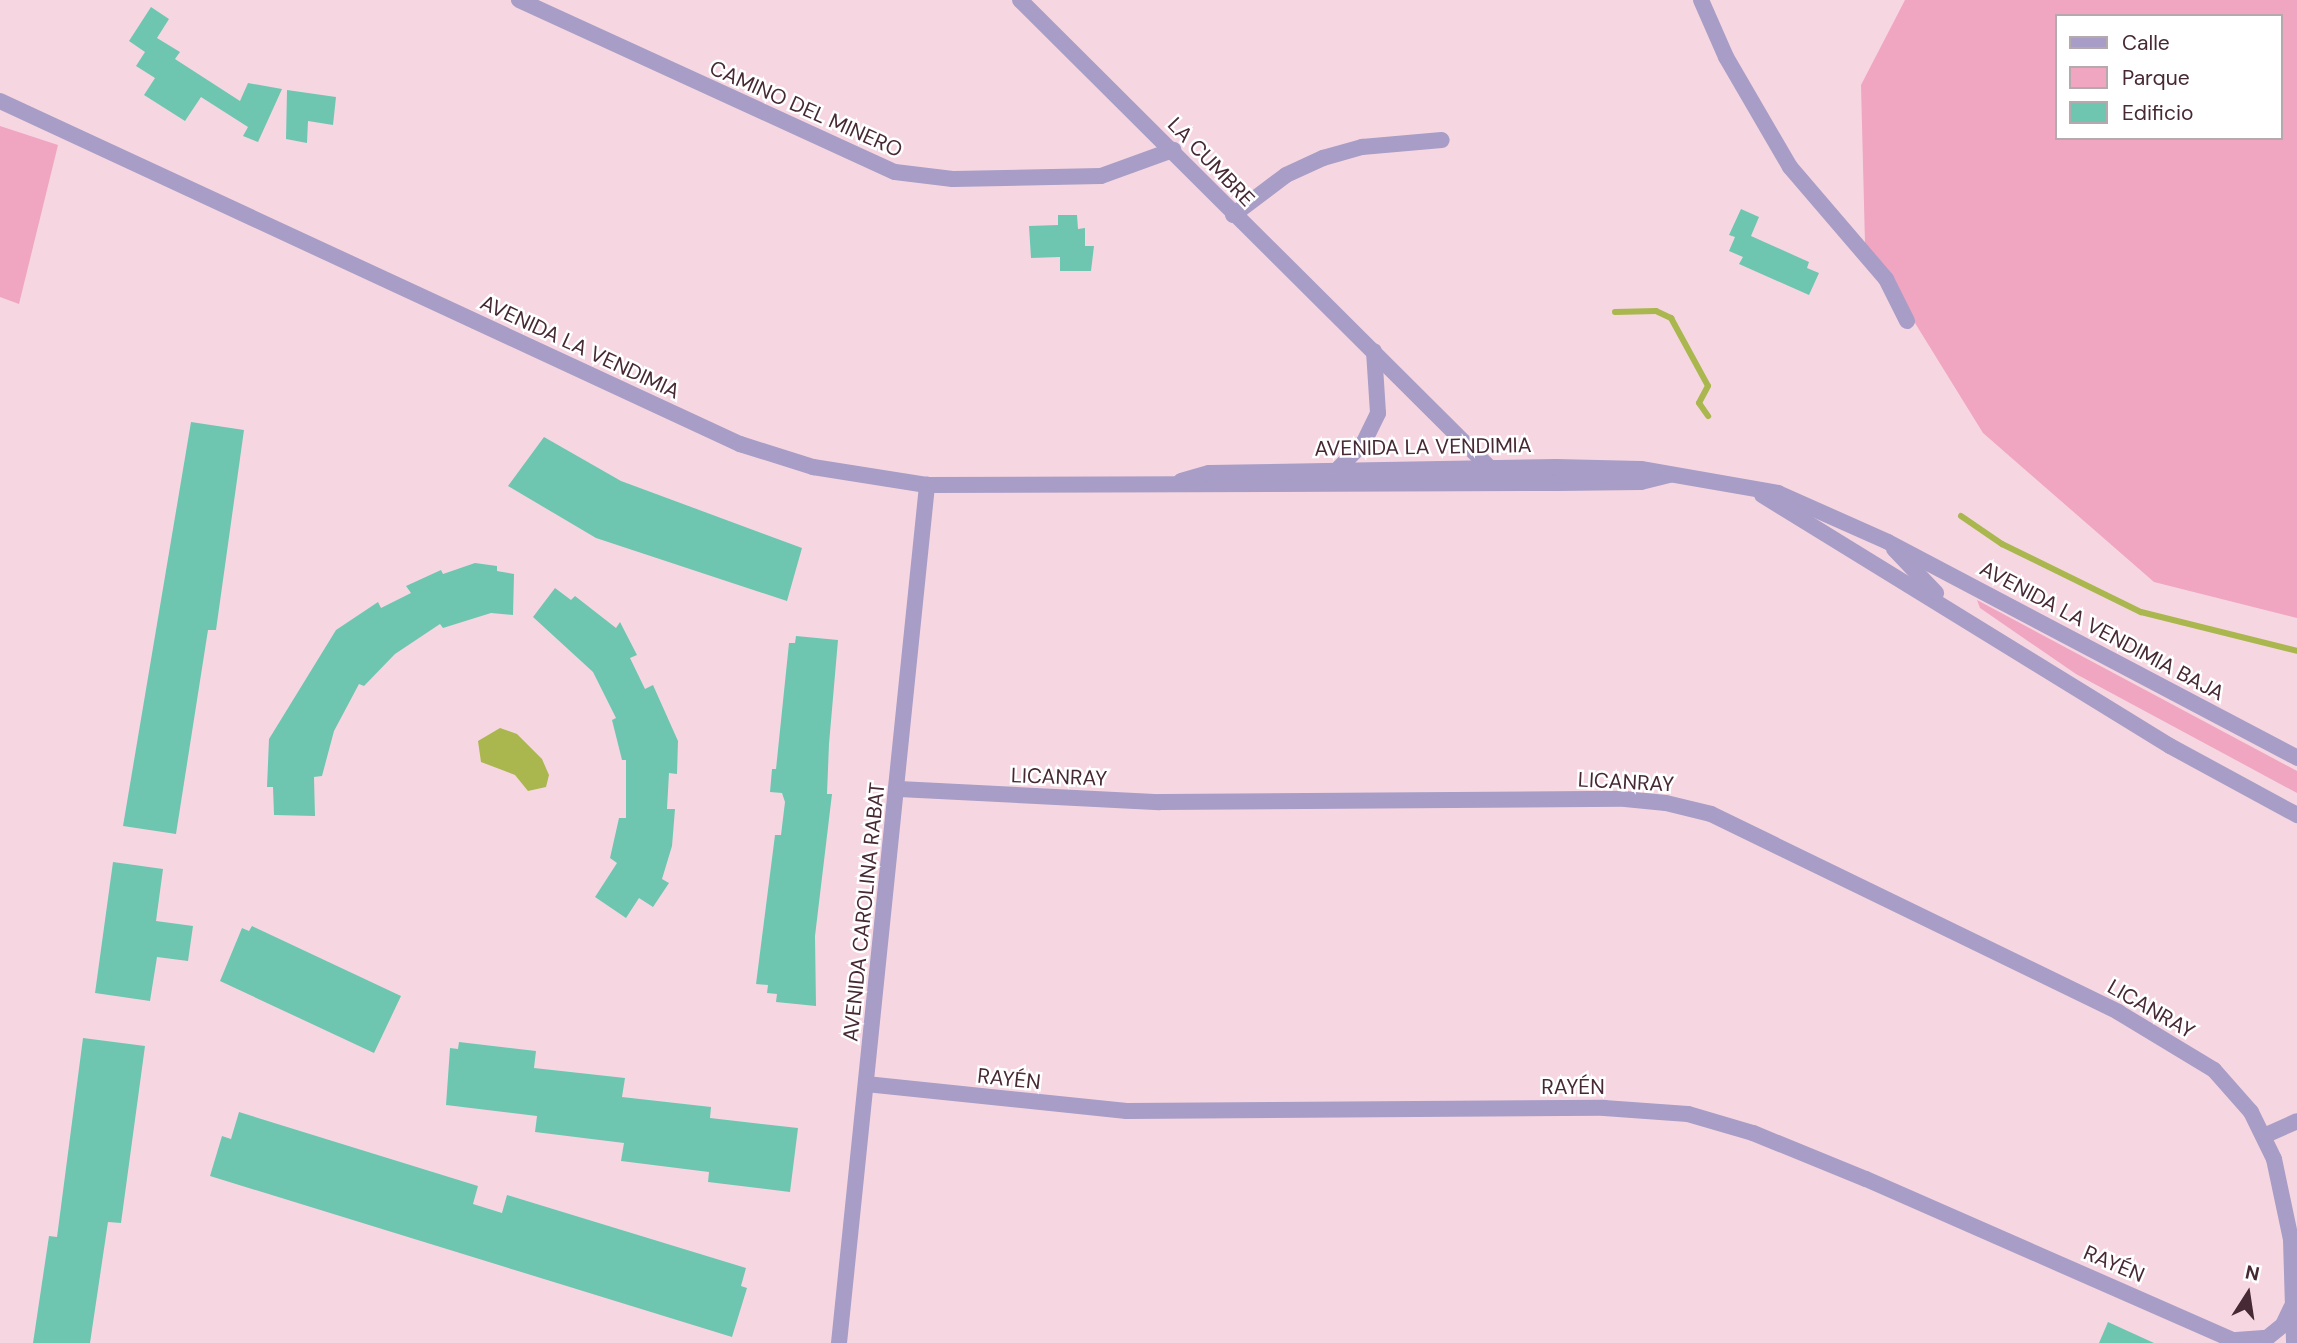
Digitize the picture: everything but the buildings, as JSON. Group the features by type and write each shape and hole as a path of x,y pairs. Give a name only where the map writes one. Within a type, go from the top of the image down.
{"street":[{"name":"CAMINO DEL MINERO","path":"519,0 843,151 916,177 1101,176 1173,150"},
{"name":"LA CUMBRE","path":"1020,0 1505,483"},
{"path":"1701,0 1732,68 1790,167 1886,279 1907,321"},
{"name":"AVENIDA LA VENDIMIA","path":"0,101 740,444 813,467 927,485 1178,482 1209,487 1641,482 1670,475"},
{"path":"1233,215 1286,175 1323,158 1362,147 1443,140"},
{"path":"1339,468 1364,442 1378,413 1374,351"},
{"name":"AVENIDA LA VENDIMIA","path":"1178,482 1209,472 1489,467 1641,469 1745,485"},
{"name":"AVENIDA CAROLINA RABAT","path":"839,1343 899,789 927,485"},
{"name":"AVENIDA LA VENDIMIA BAJA","path":"1745,485 1799,499 1888,542 2297,758"},
{"name":"AVENIDA LA VENDIMIA BAJA","path":"1745,485 2171,746 2297,815"},
{"name":"AVENIDA LA VENDIMIA BAJA","path":"1888,542 1960,617"},
{"name":"LICANRAY","path":"899,789 1160,802 1625,799 1687,807 1711,814 2118,1012 2214,1070 2266,1135"},
{"name":"RAYÉN","path":"866,1084 1127,1111 1604,1108 1688,1114 1753,1133 1866,1179 2238,1342 2257,1341 2276,1332 2292,1306"},
{"path":"2294,1343 2286,1205 2266,1135 2297,1121"}],"green space":[{"path":"1905,0 2297,0 2297,618 2154,582 1983,433 1915,323 1907,321 1865,244 1861,85"},
{"path":"0,126 58,145 19,304 0,297"},
{"path":"1977,600 2297,771 2297,793 2076,674 1980,608"}],"shaded area":[{"path":"500,728 517,734 542,759 549,775 546,787 528,791 515,775 481,762 478,741"}],"waterway":[{"path":"1615,312 1656,311 1671,318 1708,386 1699,403 1708,416"},
{"path":"1961,516 2002,544 2141,612 2297,651"}]}
